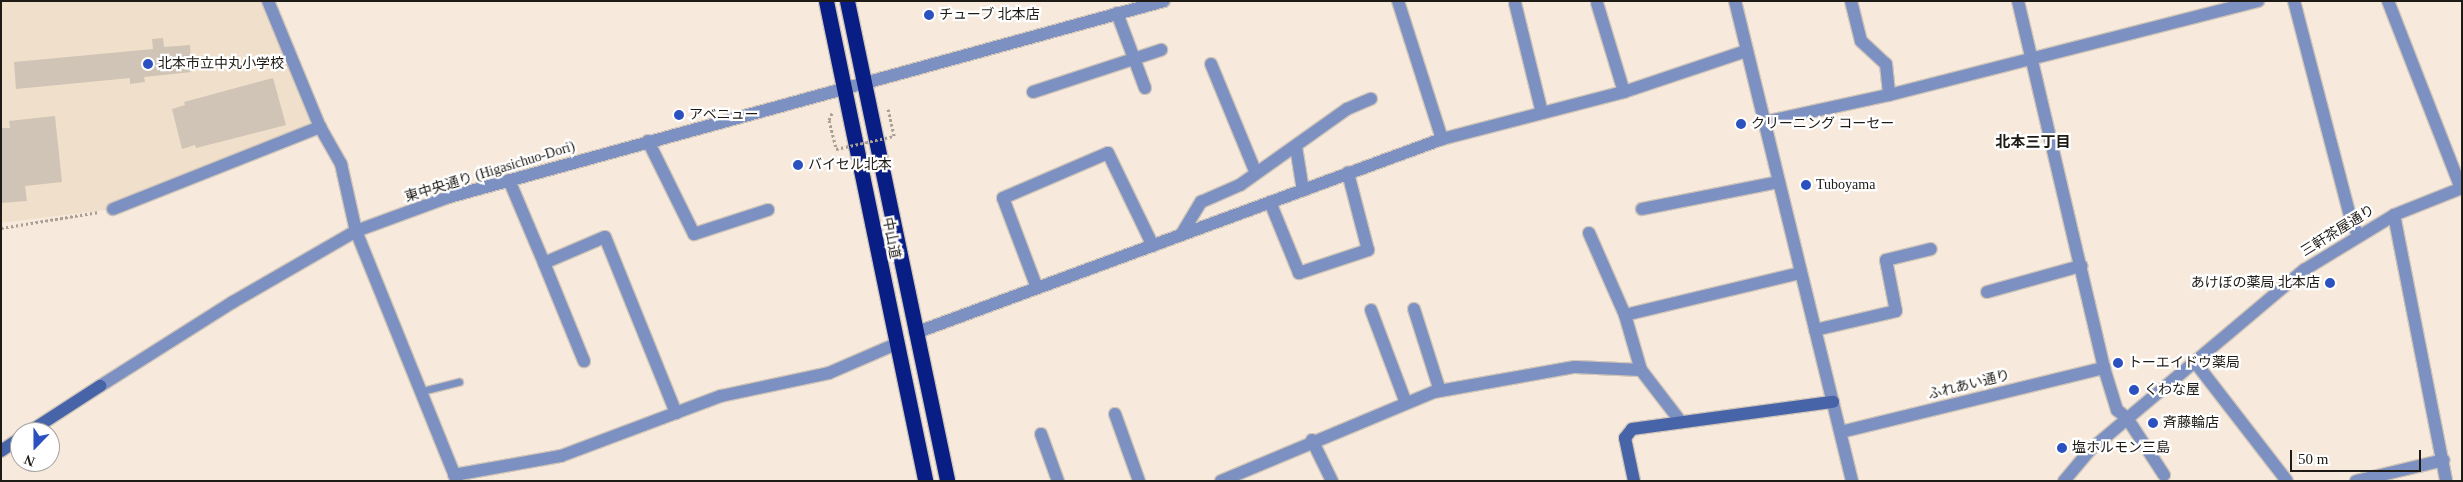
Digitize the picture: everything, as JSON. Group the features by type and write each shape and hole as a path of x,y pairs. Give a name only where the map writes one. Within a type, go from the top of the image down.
{"highway":[{"name":"中山道","path":"826,1 926,481"},
{"name":"中山道","path":"847,1 866,84 915,333 947,481"}],"street":[{"path":"268,1 320,127 341,164 356,231 456,478 561,456 721,396 829,373 896,344"},
{"name":"東中央通り (Higasichuo-Dori)","path":"44,422 233,302 356,231 449,197 844,87 866,84 1119,9 1164,1"},
{"path":"1398,1 1442,139"},
{"path":"1735,1 1852,481"},
{"path":"1851,1 1861,41 1886,64 1889,94"},
{"path":"2018,1 2104,368 2117,410 2127,418 2164,475"},
{"path":"1764,122 2033,59 2258,1"},
{"path":"2294,1 2352,224 2358,234"},
{"path":"2388,1 2462,188"},
{"path":"1515,3 1542,113"},
{"path":"1597,3 1624,92"},
{"path":"1119,9 1133,59 1145,88"},
{"path":"1033,92 1161,50"},
{"path":"915,333 1442,139 1624,92 1746,50"},
{"path":"1211,64 1256,174"},
{"path":"1181,235 1201,202 1256,174 1347,109 1371,99"},
{"path":"113,209 320,127"},
{"path":"648,141 694,234 768,210"},
{"path":"1296,147 1303,190"},
{"path":"1037,288 1003,198 1108,153 1152,246"},
{"path":"1270,202 1299,273 1368,250 1348,173"},
{"path":"509,180 584,361"},
{"path":"1642,209 1778,182"},
{"name":"三軒茶屋通り","path":"2064,481 2090,450 2304,270 2358,234 2394,214 2462,188"},
{"path":"2394,214 2444,460 2446,481"},
{"path":"1589,233 1625,314 1641,370 1681,422"},
{"path":"544,263 605,237 676,413"},
{"path":"1815,330 1896,311 1886,260 1931,249"},
{"path":"1987,292 2081,266"},
{"path":"1625,314 1800,274"},
{"path":"1414,308 1440,391"},
{"path":"1371,310 1406,403"},
{"path":"2195,362 2287,481"},
{"path":"1221,481 1312,440 1440,391 1575,367 1641,370"},
{"name":"ふれあい通り","path":"1841,432 2104,368"},
{"path":"1634,481 1627,432 1681,422 1834,402"},
{"path":"1115,414 1139,481"},
{"path":"1041,434 1058,481"},
{"path":"1312,440 1332,481"},
{"path":"2356,481 2444,460"}],"lane":[{"path":"422,391 459,382"}],"path":[{"path":"829,120 836,149 894,136 887,106"},
{"path":"1,228 113,209"}],"shaded area":[{"name":"北本市立中丸小学校","path":"1,1 268,1 320,127 113,209 1,223"}],"building":[{"path":"163,38 164,47 190,45 192,72 144,77 145,82 130,84 130,78 16,89 14,62 153,49 152,39"},
{"path":"273,78 286,125 196,148 195,145 182,149 172,109 185,105 184,102"},
{"path":"55,116 62,182 25,186 27,201 1,203 1,128 10,128 9,121"}],"place":[{"name":"チューブ 北本店","path":"929,15"},
{"name":"北本市立中丸小学校","path":"148,64"},
{"name":"アベニュー","path":"679,115"},
{"name":"クリーニング コーセー","path":"1741,124"},
{"name":"バイセル北本","path":"798,165"},
{"name":"Tuboyama","path":"1806,185"},
{"name":"あけぼの薬局 北本店","path":"2330,283"},
{"name":"トーエイドウ薬局","path":"2118,363"},
{"name":"くわな屋","path":"2134,390"},
{"name":"斉藤輪店","path":"2153,423"},
{"name":"塩ホルモン三島","path":"2062,448"}],"district":[{"name":"北本三丁目","path":"2033,143"}]}
